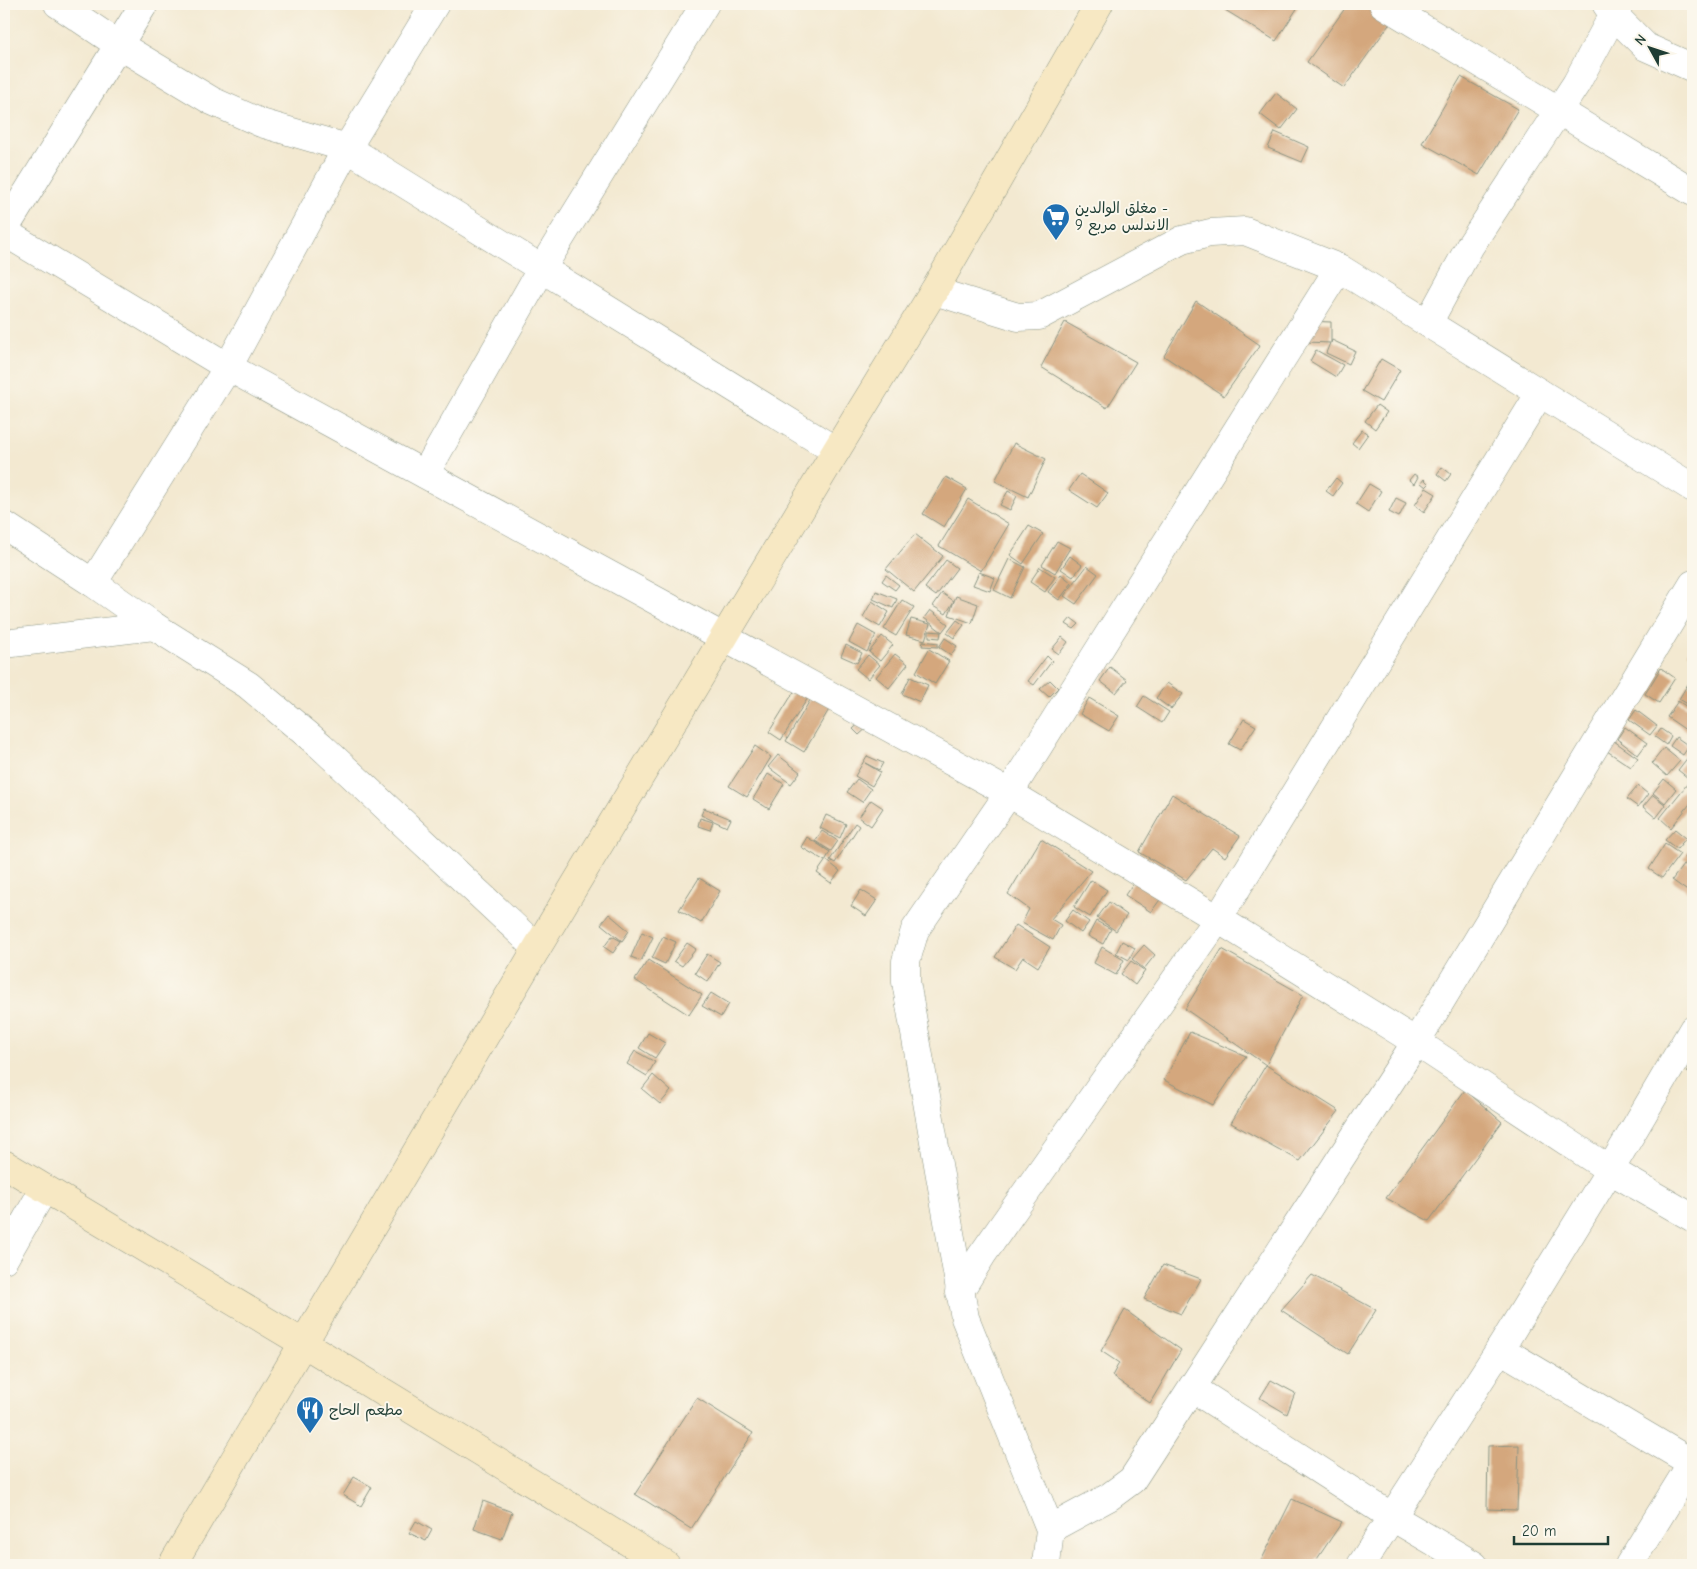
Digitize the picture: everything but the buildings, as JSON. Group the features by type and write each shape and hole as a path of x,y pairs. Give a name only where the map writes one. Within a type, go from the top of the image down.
{"street":[{"path":"58,4 119,45 212,101 261,123 347,148 836,451"},
{"path":"144,4 4,231 228,367 1009,793 1218,919 1416,1042 1610,1170 1693,1218"},
{"path":"93,583 228,367 347,148 435,4"},
{"path":"425,474 542,268 705,4"},
{"path":"172,1565 536,948 934,291 1099,4"},
{"path":"1383,4 1693,192"},
{"path":"1428,323 1470,246 1576,84 1613,7 1646,47 1693,68"},
{"path":"934,291 1018,317 1040,316 1182,240 1210,233 1245,231 1339,268 1693,488"},
{"path":"1046,1565 1050,1529 965,1318 906,982 906,961 915,930 1009,793 1339,268"},
{"path":"959,1292 982,1255 1218,919 1540,393"},
{"path":"4,524 154,626 248,685 321,746 536,948"},
{"path":"1050,1529 1109,1497 1132,1480 1416,1042 1693,584"},
{"path":"4,644 154,626"},
{"path":"1361,1565 1500,1348 1610,1170 1693,1028"},
{"path":"4,1164 303,1343 666,1565"},
{"path":"4,1259 44,1189"},
{"path":"1500,1348 1693,1462 1629,1565"},
{"path":"1192,1388 1392,1517 1474,1565"}],"place":[{"name":"مغلق الوالدين - الاندلس مربع 9","path":"1056,241"},
{"name":"مطعم الحاج","path":"310,1434"}]}
